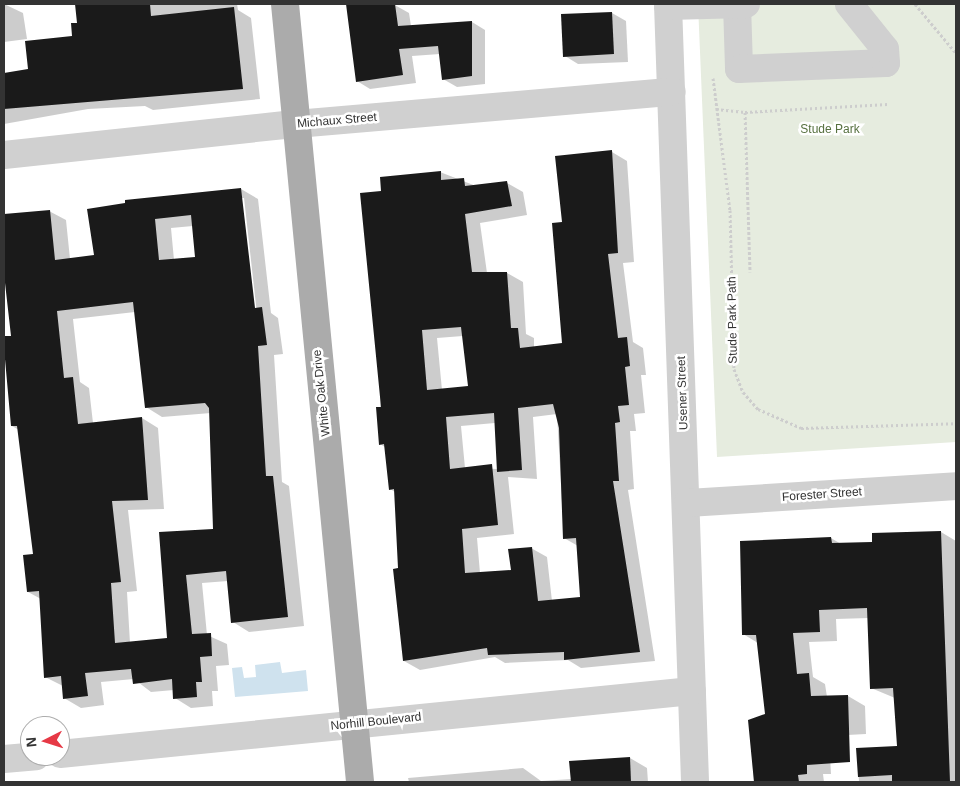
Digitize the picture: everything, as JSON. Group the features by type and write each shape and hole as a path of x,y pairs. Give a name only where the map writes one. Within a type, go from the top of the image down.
{"main road":[{"name":"White Oak Drive","path":"285,4 360,782"}],"street":[{"path":"737,4 739,69 886,63 885,49 849,4"},
{"path":"668,5 746,4"},
{"name":"Usener Street","path":"668,5 688,503 695,782"},
{"name":"Michaux Street","path":"4,155 296,124 672,92"},
{"name":"Forester Street","path":"688,503 956,486"},
{"name":"Norhill Boulevard","path":"70,753 692,691"},
{"path":"4,759 20,758"}],"path":[{"path":"915,4 956,53"},
{"name":"Stude Park Path","path":"714,69 716,109 730,210 734,369 743,392 758,409 801,428 956,423"},
{"path":"716,109 745,112 888,104"},
{"path":"745,112 750,272"}],"green space":[{"name":"Stude Park","path":"698,4 956,4 956,442 717,457"}],"water":[{"path":"280,662 282,673 306,670 308,691 235,697 232,668 242,667 244,678 256,677 255,665"}],"building":[{"path":"75,4 150,4 151,16 234,7 243,89 4,109 4,73 28,69 25,41 72,36 71,23 77,23"},
{"path":"346,4 395,4 398,26 472,21 472,76 442,80 438,46 399,49 403,75 356,82"},
{"path":"612,12 614,54 563,57 561,14"},
{"path":"612,150 618,253 608,254 618,338 627,337 630,366 625,367 629,405 618,406 620,422 615,423 619,481 613,481 640,652 564,660 564,652 488,655 487,648 403,661 393,569 398,568 394,489 389,490 384,444 379,445 376,407 381,407 360,193 381,191 380,177 441,171 441,180 464,178 465,186 507,181 512,206 465,214 472,272 507,272 511,328 518,328 520,348 562,343 552,223 562,222 555,156","holes":["461,327 468,386 427,390 422,330","553,404 559,428 563,539 576,538 580,597 538,601 532,547 508,549 511,570 465,573 462,529 498,525 492,464 450,469 446,417 494,413 497,472 522,470 518,408"]},
{"path":"241,188 255,308 262,307 267,345 258,346 266,476 273,476 288,617 231,623 226,571 186,575 192,634 211,633 212,656 200,657 202,682 196,682 197,697 173,699 172,679 133,684 131,669 85,673 88,696 63,699 61,676 44,678 39,591 27,592 23,555 33,554 17,426 11,426 4,348 4,336 11,336 4,274 4,214 50,210 55,260 94,255 87,209 125,203 125,200","holes":["191,215 195,257 159,260 155,219","133,302 145,408 205,403 209,408 213,529 159,532 167,638 115,643 111,583 121,582 112,501 148,500 142,417 78,424 73,377 64,378 57,311"]},
{"path":"941,531 950,782 892,782 892,775 858,777 856,748 897,746 893,688 870,689 867,608 819,610 820,632 793,633 797,674 809,673 811,696 848,695 850,762 807,765 807,774 798,775 799,782 754,782 748,720 765,714 756,635 742,635 740,541 831,537 832,543 872,542 872,533"},
{"path":"630,757 631,782 571,782 569,761"}]}
